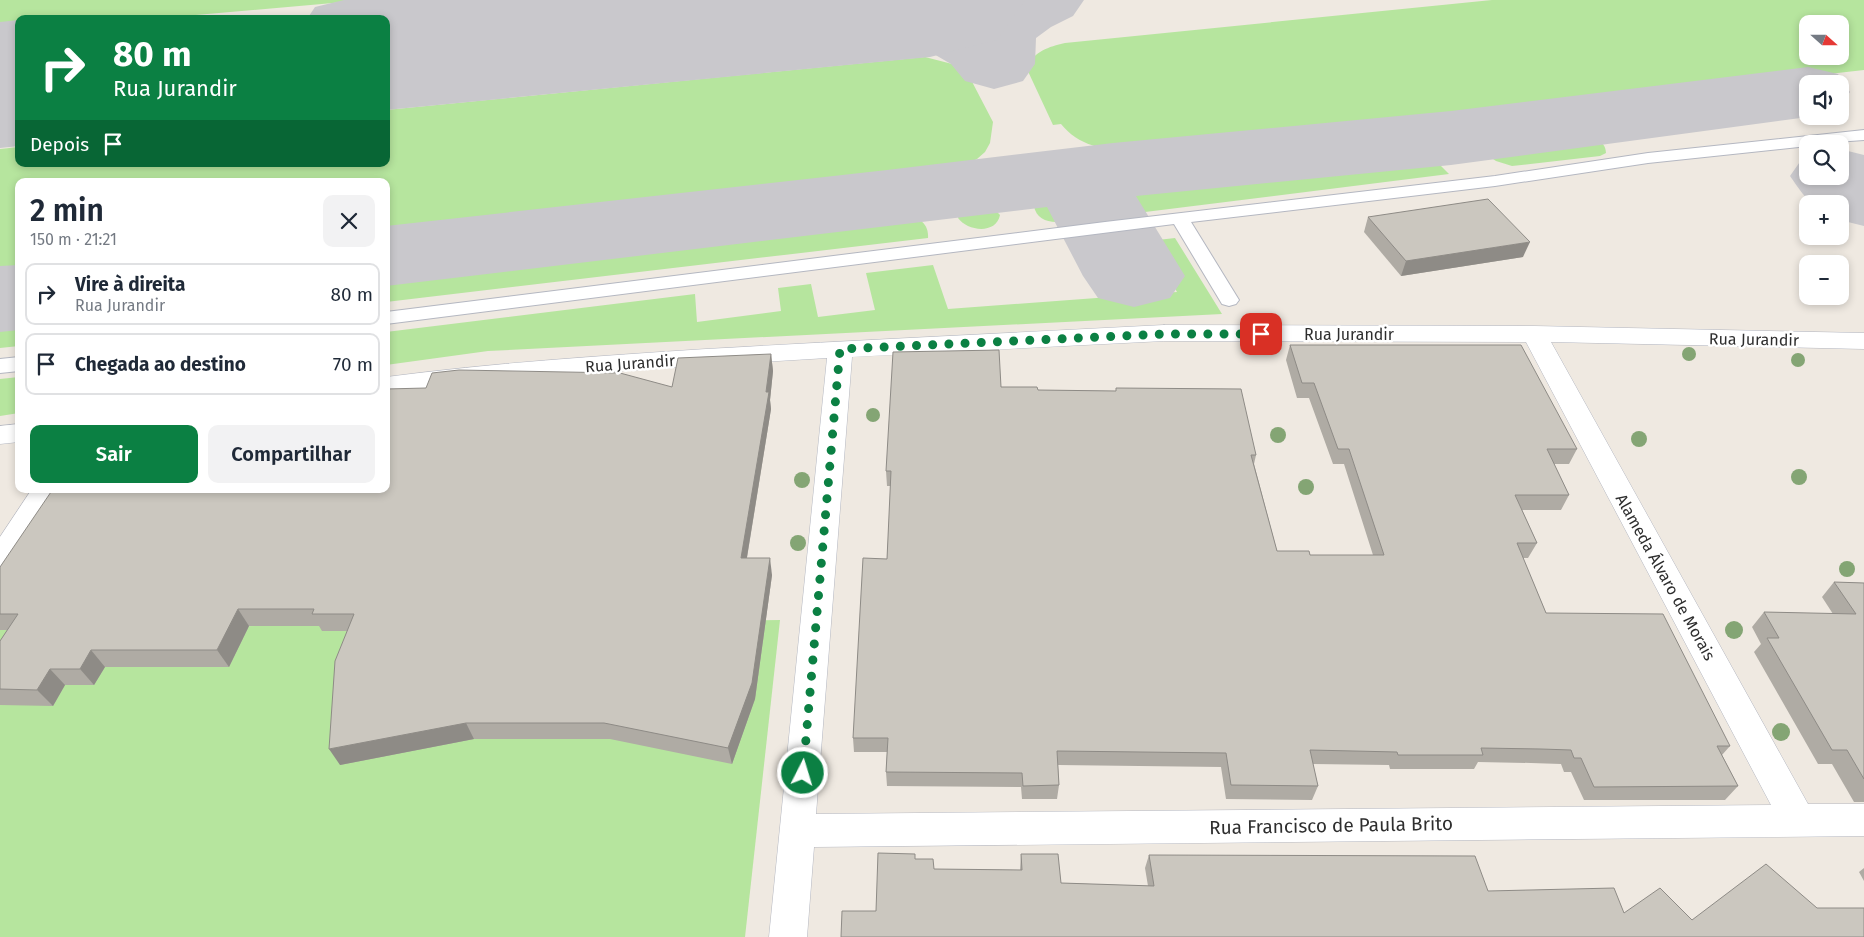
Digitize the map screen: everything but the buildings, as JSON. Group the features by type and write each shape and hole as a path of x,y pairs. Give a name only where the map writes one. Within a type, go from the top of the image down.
{"street":[{"name":"Rua Jurandir","path":"390,385 443,378 621,363 840,349 1164,334 1534,334 1864,341"},
{"name":"Alameda Álvaro de Morais","path":"1534,334 1798,820"},
{"path":"788,937 840,349"},
{"path":"0,435 15,433"},
{"path":"0,561 44,493"},
{"name":"Rua Francisco de Paula Brito","path":"798,831 1864,820"}],"lane":[{"path":"390,317 1179,218 1495,181 1648,158 1864,135"},
{"path":"1179,218 1229,300"},
{"path":"0,366 15,364"}],"green space":[{"path":"0,0 367,0 196,15 15,15 15,30 0,32"},
{"path":"1492,0 1864,0 1864,70 1820,75 1799,75 1799,77 1134,151 1102,148 1087,143 1073,135 1061,124 1053,125 1026,67 1038,53 1065,43"},
{"path":"925,57 956,65 968,74 993,122 990,143 985,152 977,159 957,169 390,235 390,178 15,178 15,277 0,279 0,149 15,147 15,167 390,167 390,110"},
{"path":"1579,135 1600,142 1605,148 1606,153 1600,156 1512,166 1496,161 1490,157 1488,152 1490,147 1495,145"},
{"path":"1411,153 1434,159 1449,174 1129,214 1116,207 1112,200 1114,192 1119,188"},
{"path":"1054,196 1074,201 1080,211 1069,220 1062,222 1047,221 1041,218 1036,213 1034,206 1042,199"},
{"path":"986,206 995,210 1000,215 993,226 981,229 974,228 958,218 960,212 966,207"},
{"path":"901,213 916,218 924,224 928,232 928,238 390,302 390,271"},
{"path":"1175,238 1222,314 488,351 390,364 390,332 695,294 697,322 781,311 778,288 811,284 818,317 875,310 866,273 933,265 948,309 1177,292 1149,241"},
{"path":"15,314 15,346 0,348 0,316"},
{"path":"15,377 15,414 0,416 0,379"},
{"path":"780,620 745,937 0,937 0,629"}],"taxiway":[{"path":"662,24 783,4 794,0"},
{"path":"838,8 892,15 930,23 965,37 979,47 994,64 994,43 1002,27 1016,16 1046,0"},
{"path":"1113,171 1451,138 1799,93"},
{"path":"390,256 887,199 1113,171"},
{"path":"1113,171 1093,180 1086,191 1134,276"},
{"path":"1849,185 1864,197"},
{"path":"0,299 15,297"}],"runway":[{"path":"390,50 930,0"},
{"path":"0,85 15,83"}],"route":[{"path":"803,773 840,349 1164,334 1261,334"}]}
